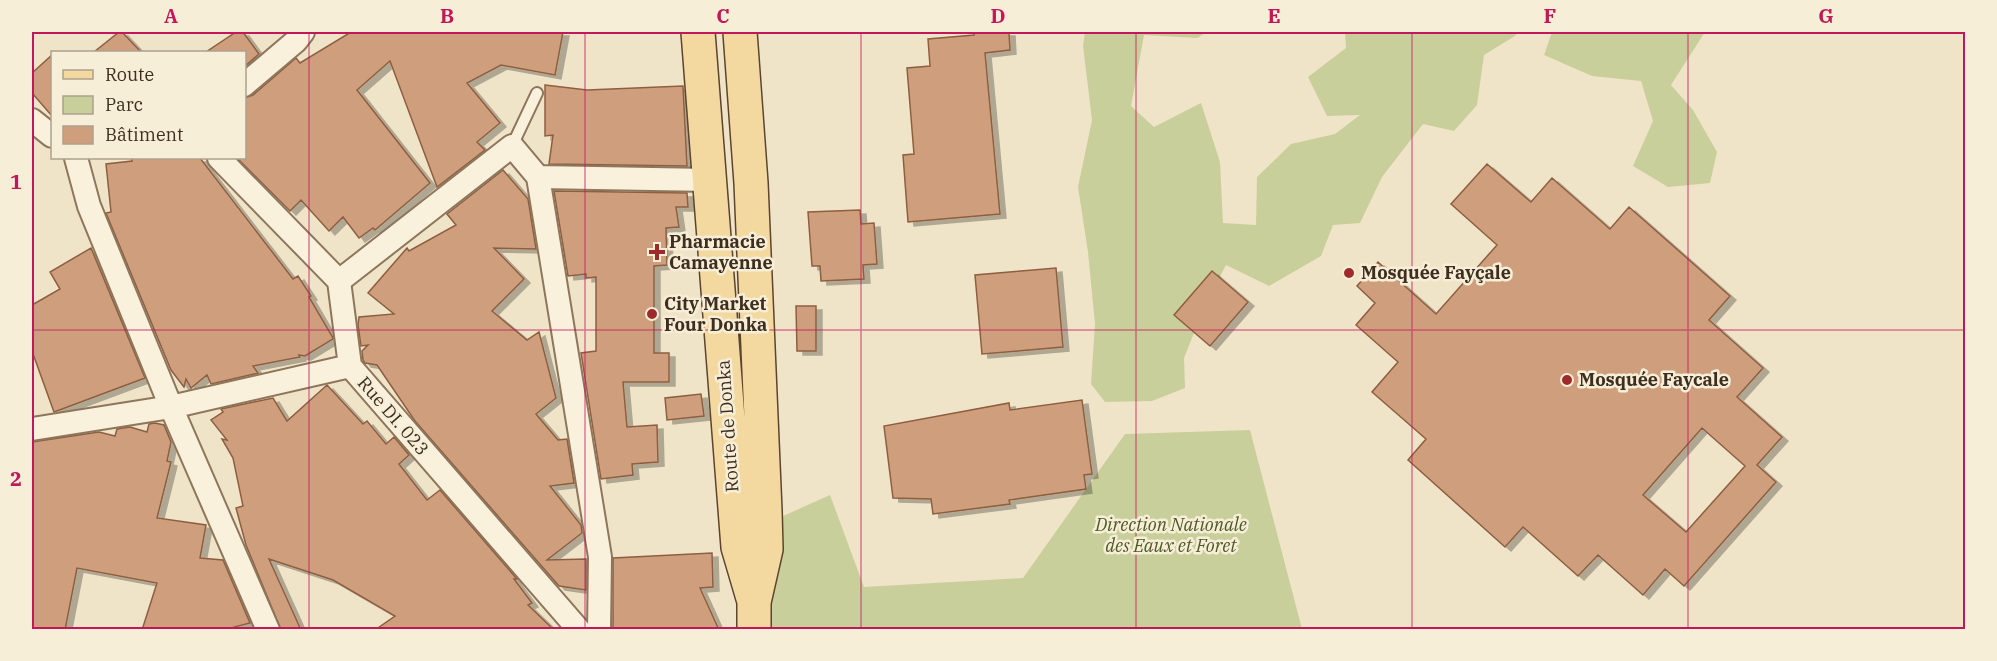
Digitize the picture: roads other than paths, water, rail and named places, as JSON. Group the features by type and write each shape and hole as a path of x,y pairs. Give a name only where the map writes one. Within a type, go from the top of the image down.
{"main road":[{"name":"Route de Donka","path":"698,32 738,547 754,616"},
{"name":"Route de Donka","path":"740,32 751,183 766,549 754,616"}],"street":[{"path":"246,82 296,41 303,32"},
{"path":"32,120 51,135"},
{"path":"339,281 512,146 538,177 600,557 599,630"},
{"path":"76,159 90,206 171,407 268,630"},
{"path":"220,159 339,281 350,366"},
{"path":"538,177 709,180"},
{"name":"Rue DI. 023","path":"32,429 171,407 350,366 579,630"}],"lane":[{"path":"512,146 537,93"}],"place":[{"name":"Pharmacie Camayenne","path":"657,252"},
{"name":"Mosquée Fayçale","path":"1349,273"},
{"name":"City Market Four Donka","path":"652,314"},
{"name":"Mosquée Faycale","path":"1567,380"}],"park label":[{"name":"Direction Nationale des Eaux et Foret","path":"1171,535"}]}
